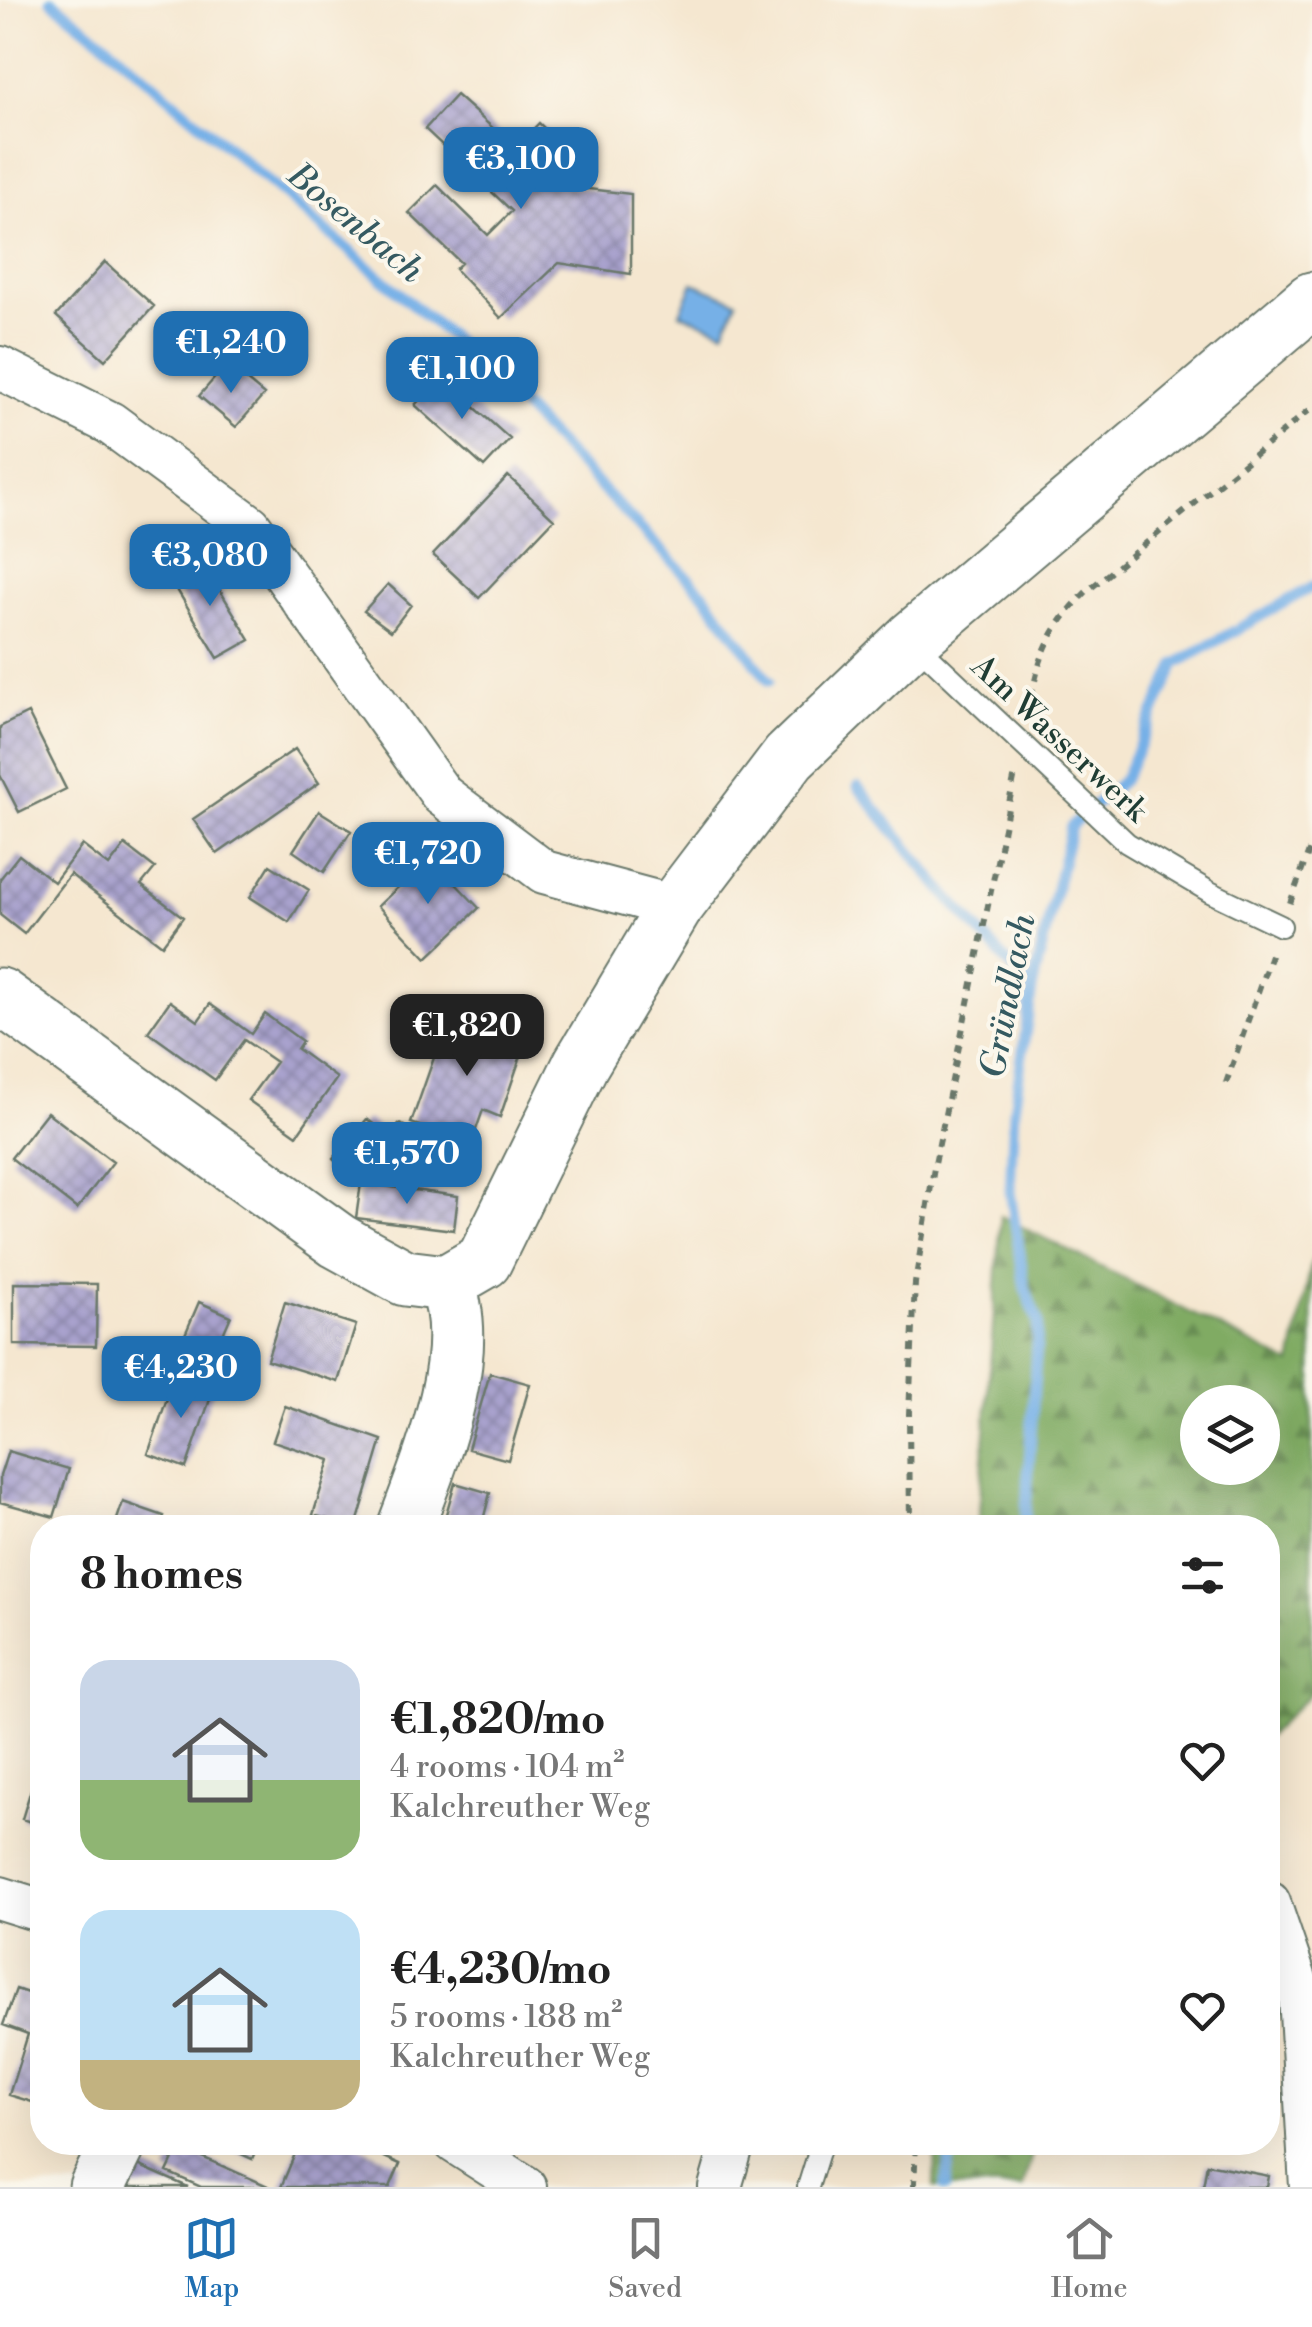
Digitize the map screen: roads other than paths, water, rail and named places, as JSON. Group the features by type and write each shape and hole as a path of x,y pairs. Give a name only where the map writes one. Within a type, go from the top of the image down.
{"main road":[{"path":"0,996 338,1241 405,1278 446,1283 484,1261 582,1064 675,907 789,756 912,639 1312,300"},
{"path":"409,1515 452,1390 454,1302 446,1283"},
{"path":"97,2187 113,2155"}],"street":[{"path":"0,368 110,423 250,526 442,795 544,872 675,907"},
{"path":"0,1898 30,1907"},
{"path":"1280,1935 1300,1994 1310,2187"},
{"path":"475,2155 525,2187"},
{"path":"720,2187 729,2155"}],"lane":[{"name":"Am Wasserwerk","path":"912,639 1126,843 1210,892 1281,926"},
{"path":"808,2187 818,2155"}],"water":[{"path":"693,283 737,301 724,331 680,313"}],"waterway":[{"name":"Bosenbach","path":"51,0 473,356 704,594 769,681"},
{"name":"Gründlach","path":"1026,1515 1038,1322 1025,1288 1010,1191 1014,1109 1032,989 1071,826 1124,779 1176,664 1312,587"},
{"name":"Bosenbach","path":"858,787 947,896 1032,989"},
{"name":"Gründlach","path":"945,2187 951,2155"}]}
